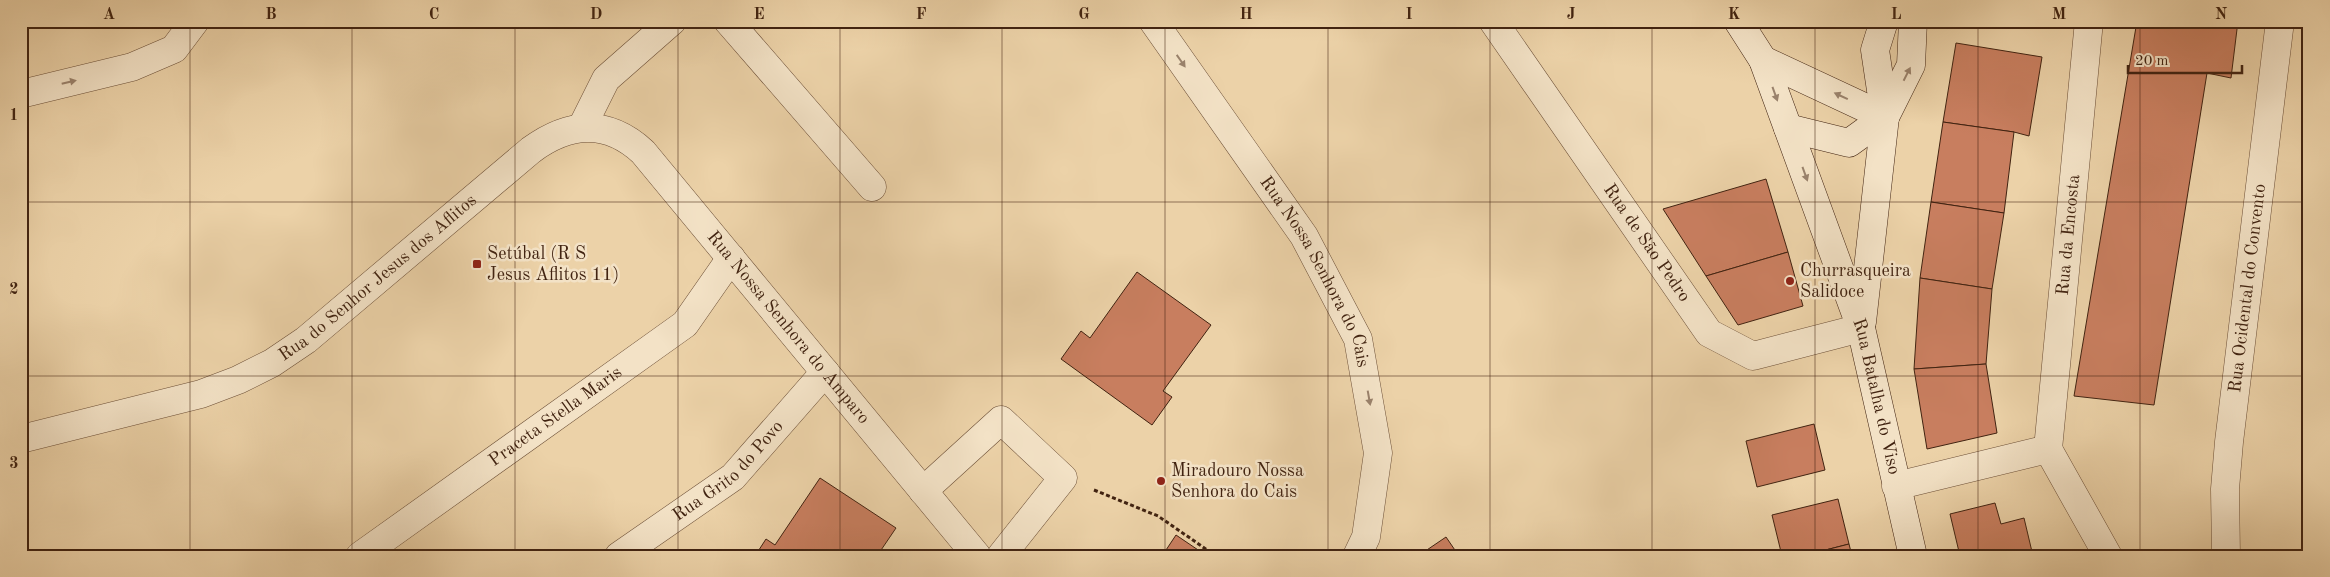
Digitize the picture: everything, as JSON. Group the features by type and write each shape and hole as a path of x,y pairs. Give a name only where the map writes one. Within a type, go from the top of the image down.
{"street":[{"path":"21,94 132,67 174,49 195,21"},
{"path":"582,127 606,79 672,21"},
{"path":"728,21 872,187"},
{"name":"Rua Nossa Senhora do Cais","path":"1153,21 1304,236 1358,339 1378,453 1366,536 1357,556"},
{"name":"Rua de São Pedro","path":"1493,21 1709,332 1753,356 1861,328"},
{"name":"Rua Batalha do Viso","path":"1738,21 1763,60 1861,328 1913,556"},
{"path":"1861,328 1885,117 1876,50 1884,21"},
{"path":"1788,128 1849,142 1885,117 1912,65 1913,21"},
{"name":"Rua da Encosta","path":"2048,449 2089,21"},
{"name":"Rua Ocidental do Convento","path":"2226,556 2225,489 2229,442 2280,21"},
{"path":"1763,60 1885,117"},
{"name":"Rua Nossa Senhora do Amparo","path":"582,127 612,131 629,139 642,152 977,556"},
{"name":"Rua do Senhor Jesus dos Aflitos","path":"21,440 200,394 272,364 306,340 531,150 551,137 582,127"},
{"name":"Praceta Stella Maris","path":"360,556 685,324 731,258"},
{"name":"Rua Grito do Povo","path":"619,556 733,477 824,372"},
{"path":"923,491 1001,420 1063,478 1001,556"},
{"path":"1896,486 2048,449 2108,556"}],"path":[{"path":"1063,478 1158,516 1216,556"}],"building":[{"path":"2137,21 2238,21 2231,78 2207,73 2154,405 2074,396"},
{"path":"1956,43 2042,57 2029,136 2014,132 1943,122"},
{"path":"1943,122 2014,132 2004,213 1931,202"},
{"path":"1766,179 1788,252 1706,276 1663,209"},
{"path":"1931,202 2004,213 1992,289 1920,278"},
{"path":"1788,252 1803,306 1738,325 1706,276"},
{"path":"1137,272 1211,325 1163,391 1172,397 1152,425 1061,359 1081,331 1090,338"},
{"path":"1920,278 1992,289 1986,364 1914,369"},
{"path":"1986,364 1997,433 1927,449 1914,369"},
{"path":"1814,424 1825,470 1757,487 1746,441"},
{"path":"820,478 896,528 877,556 755,556 766,539 775,545"},
{"path":"1838,499 1849,544 1802,556 1782,556 1772,515"},
{"path":"1995,503 2001,524 2024,518 2033,556 1960,556 1950,514"},
{"path":"1176,535 1207,556 1162,556"},
{"path":"1446,537 1459,556 1418,556"},
{"path":"1849,544 1852,556 1802,556"}],"place":[{"name":"Setúbal (R S Jesus Aflitos 11)","path":"477,264"},
{"name":"Churrasqueira Salidoce","path":"1790,281"},
{"name":"Miradouro Nossa Senhora do Cais","path":"1161,481"}]}
